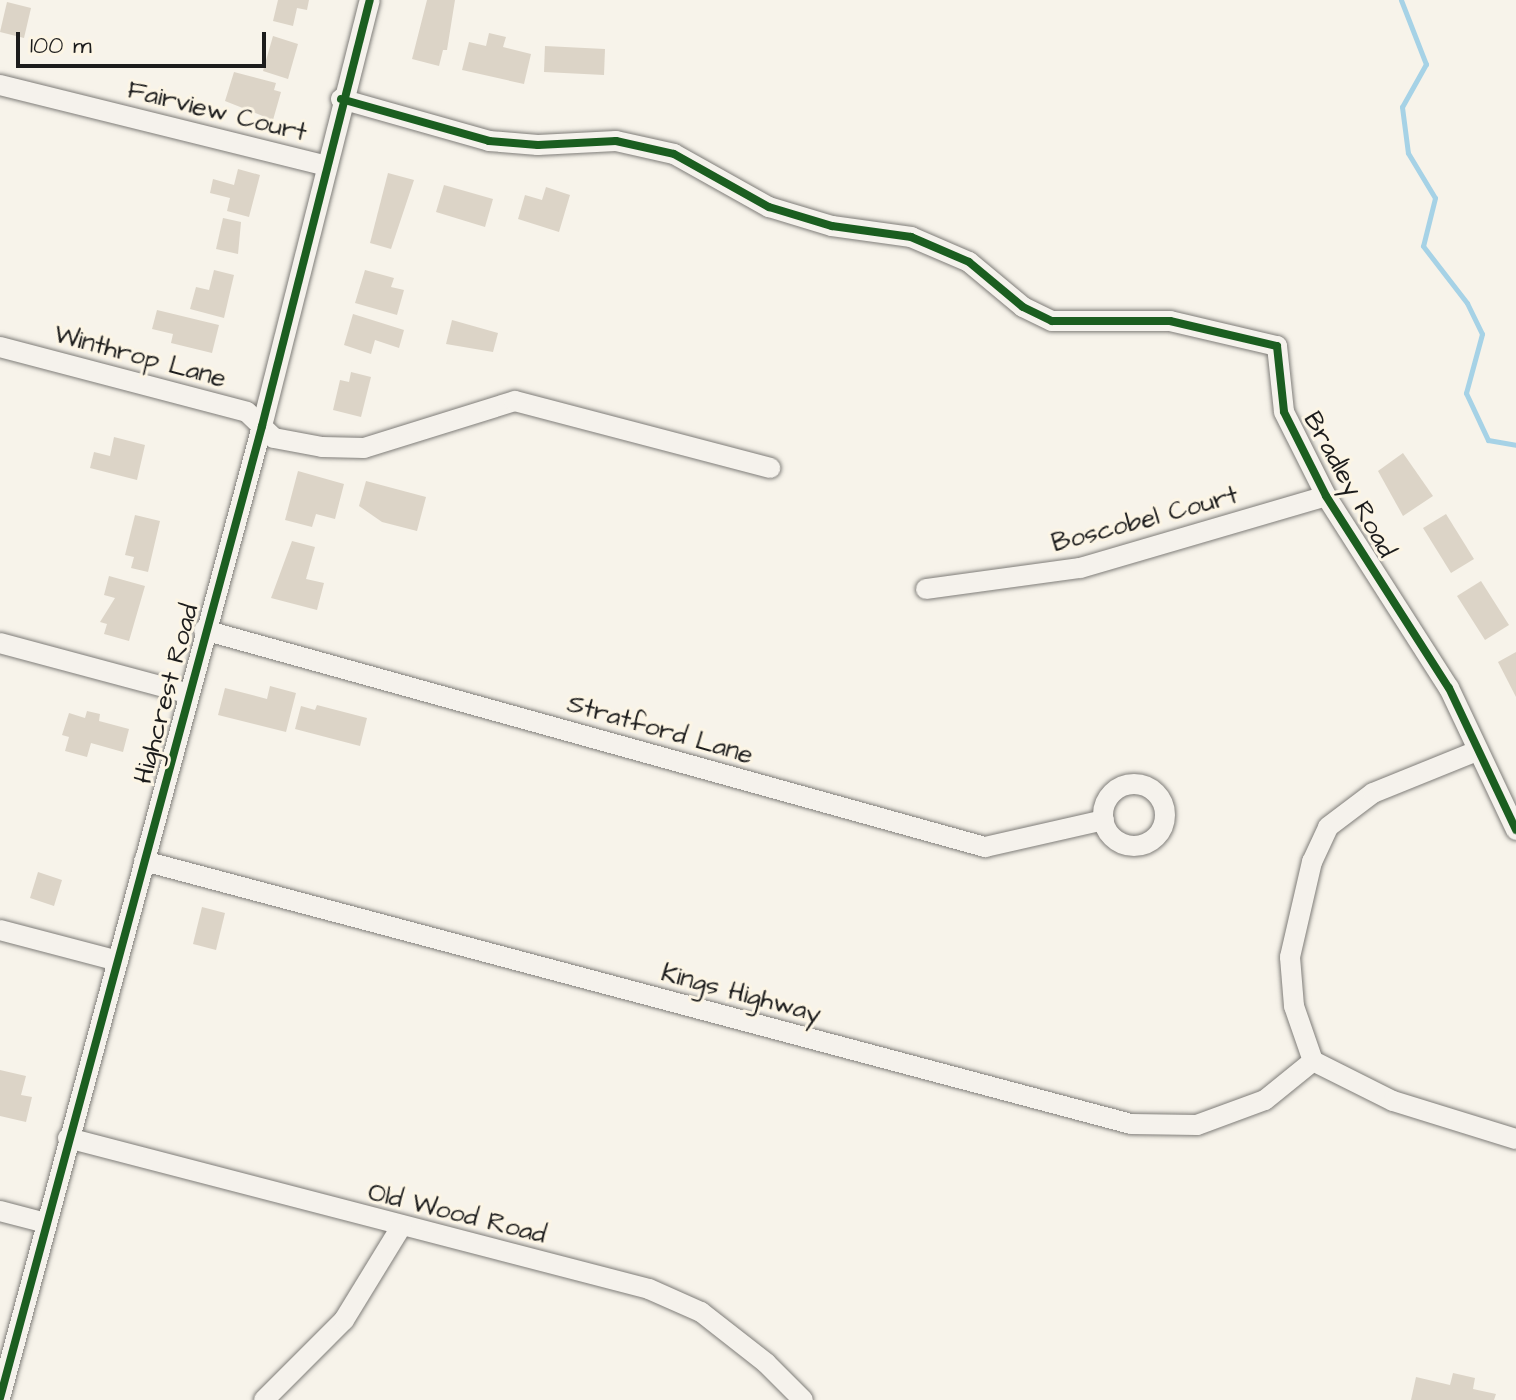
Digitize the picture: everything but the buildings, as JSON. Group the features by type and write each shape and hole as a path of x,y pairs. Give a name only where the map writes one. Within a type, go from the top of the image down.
{"street":[{"name":"Highcrest Road","path":"0,1398 187,693 262,426 341,99 370,0"},
{"name":"Fairview Court","path":"0,85 327,166"},
{"name":"Bradley Road","path":"341,99 489,141 616,141 674,154 769,207 832,226 911,237 969,262 1023,307 1052,321 1170,321 1277,346 1284,412 1326,496 1449,688 1516,830"},
{"name":"Winthrop Lane","path":"0,347 247,412 274,438 364,448 515,401 770,468"},
{"name":"Boscobel Court","path":"926,589 1080,568 1326,496"},
{"name":"Stratford Lane","path":"204,630 985,847 1104,820"},
{"path":"0,643 187,693"},
{"path":"1477,751 1373,793 1328,827 1312,862 1290,957 1294,1006 1313,1061 1393,1101 1516,1139"},
{"name":"Kings Highway","path":"144,861 1131,1124 1197,1125 1265,1100 1313,1061"},
{"path":"0,930 118,961"},
{"name":"Old Wood Road","path":"68,1138 649,1289 701,1312 766,1363 803,1400"},
{"path":"0,1211 46,1223"},
{"path":"264,1400 344,1320 401,1227"}],"waterway":[{"path":"1401,0 1426,64 1402,107 1408,153 1435,198 1423,246 1467,303 1482,334 1466,393 1488,440 1516,445"}],"cycle path":[{"path":"0,1398 262,426 370,0"},
{"path":"341,99 489,141 538,145 616,141 674,154 769,207 832,226 911,237 969,262 1023,307 1052,321 1170,321 1277,346 1284,412 1326,496 1449,688 1516,830"}]}
